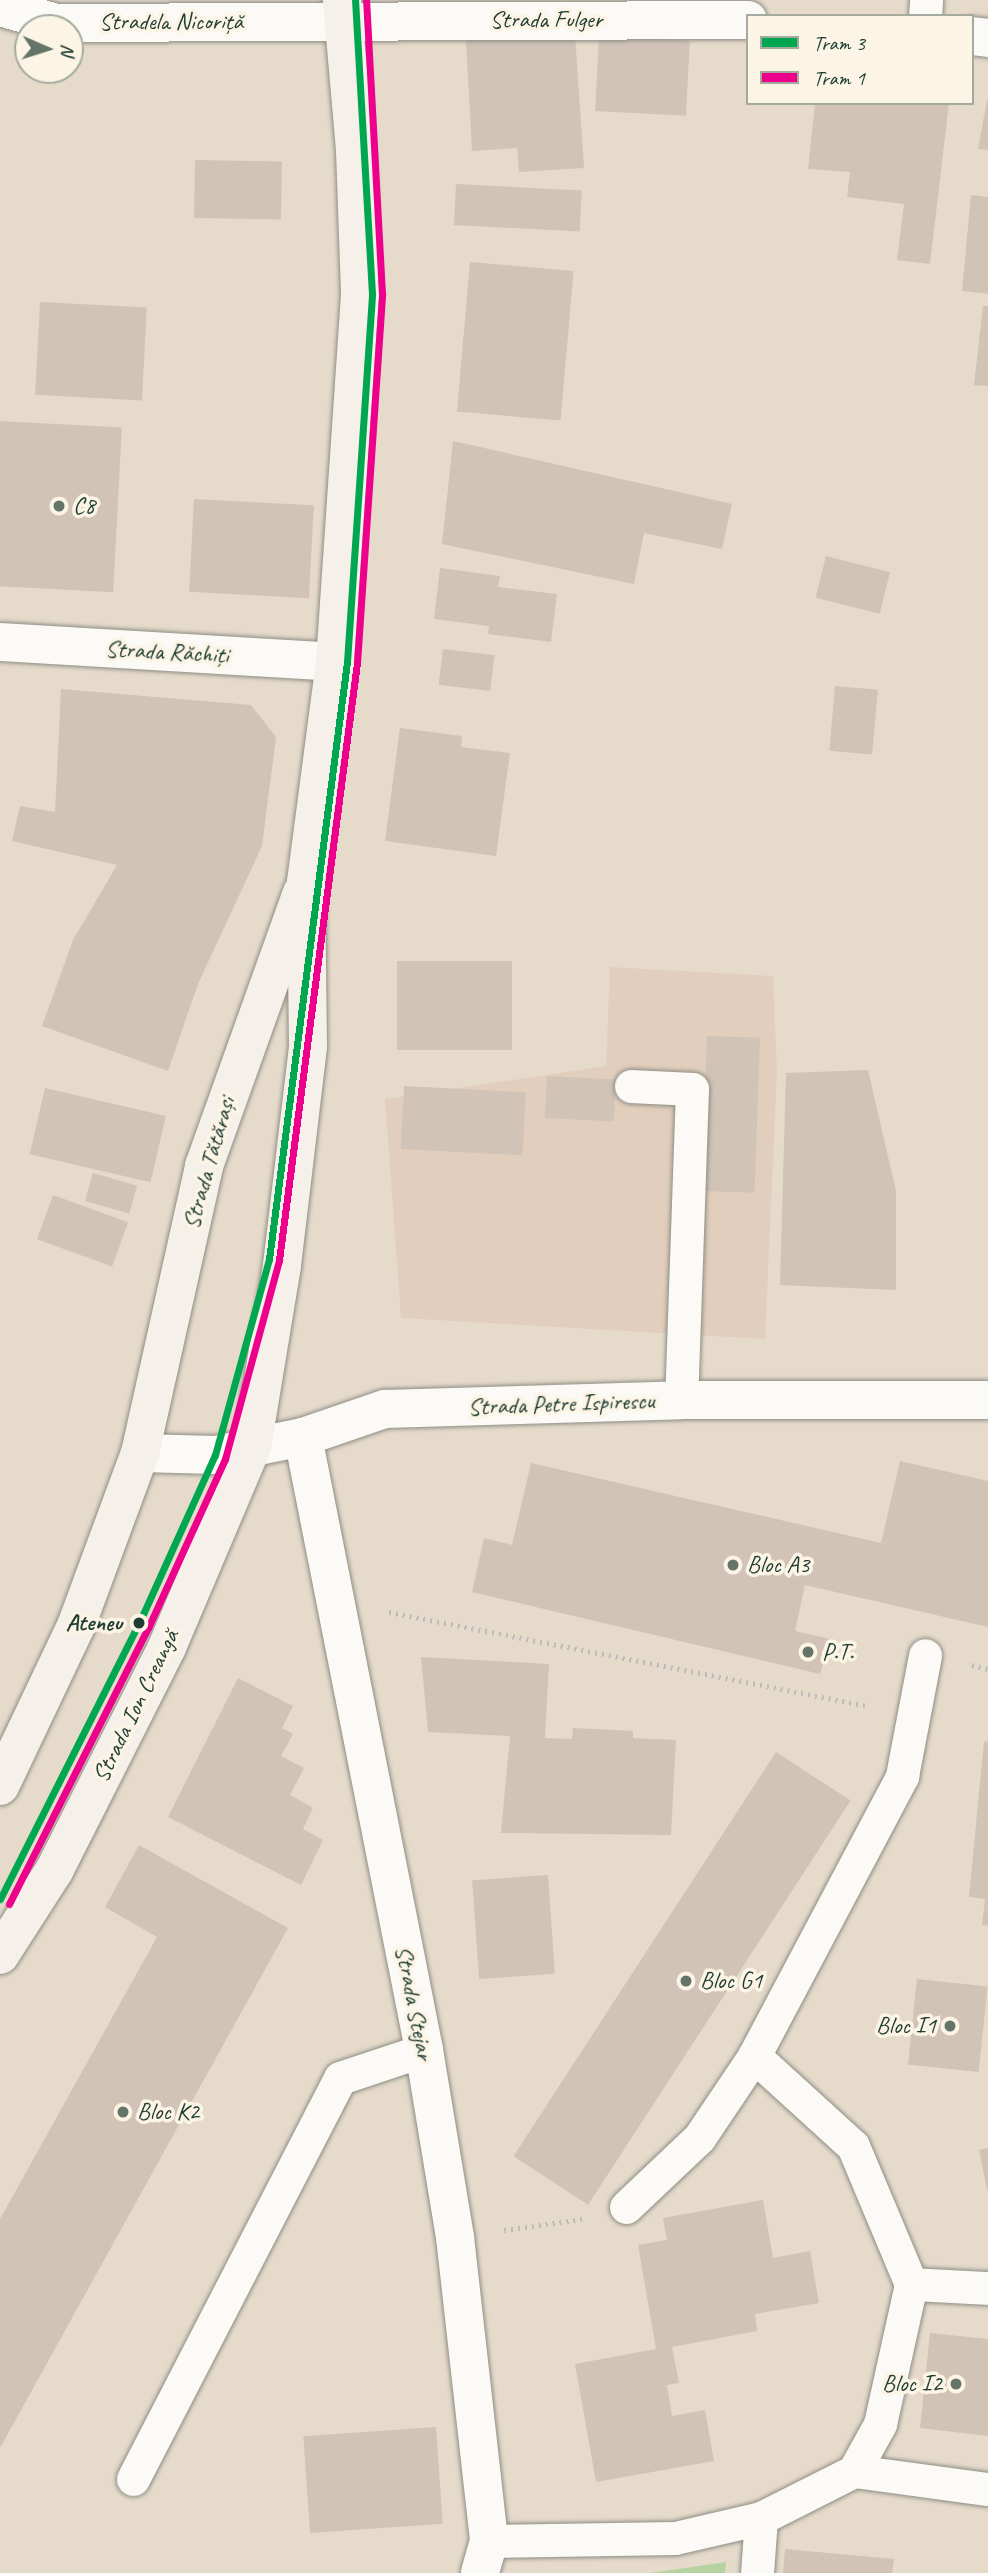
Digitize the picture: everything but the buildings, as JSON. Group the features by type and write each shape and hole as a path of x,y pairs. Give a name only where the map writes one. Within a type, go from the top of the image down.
{"street":[{"name":"Stradela Nicoriță","path":"0,7 56,23 343,10"},
{"name":"Strada Fulger","path":"343,10 746,20"},
{"name":"Strada Tătărași","path":"251,1447 282,1265 308,1046 306,882 335,662 360,293 343,10"},
{"name":"Strada Răchiți","path":"0,642 335,662"},
{"name":"Strada Tătărași","path":"140,1453 204,1166 257,1008 306,882"},
{"name":"Strada Petre Ispirescu","path":"140,1453 215,1455 303,1437 385,1409 681,1400 988,1400"},
{"name":"Strada Stejar","path":"303,1437 424,2050 455,2236 484,2557"},
{"name":"Strada Ion Creangă","path":"0,1955 54,1871 167,1647 251,1447"},
{"path":"0,1786 76,1626 140,1453"}],"lane":[{"path":"631,1086 692,1089 681,1400"},
{"path":"626,2207 699,2138 754,2056 902,1776 925,1655"},
{"path":"133,2479 340,2078 424,2050"},
{"path":"484,2557 675,2538 761,2518 854,2471 880,2424 911,2284 853,2146 754,2056"},
{"path":"911,2284 988,2288"},
{"path":"854,2471 988,2489"},
{"path":"757,2573 761,2518"}],"path":[{"path":"337,1602 914,1714"},
{"path":"455,2236 617,2214 626,2207"}],"shaded area":[{"path":"610,967 773,976 777,1070 765,1339 401,1318 385,1099 606,1066"}],"green space":[{"path":"726,2562 725,2573 650,2573"}],"tram line":[{"name":"3","path":"0,1899 139,1623 215,1455 269,1259 347,662 372,294 355,0"},
{"name":"1","path":"9,1904 148,1628 225,1459 279,1260 357,663 382,294 366,0"}],"place":[{"name":"C8","path":"59,506"},
{"name":"Bloc A3","path":"733,1565"},
{"name":"Ateneu","path":"139,1623"},
{"name":"P.T.","path":"808,1652"},
{"name":"Bloc G1","path":"686,1981"},
{"name":"Bloc I1","path":"950,2026"},
{"name":"Bloc K2","path":"123,2112"},
{"name":"Bloc I2","path":"956,2384"}]}
